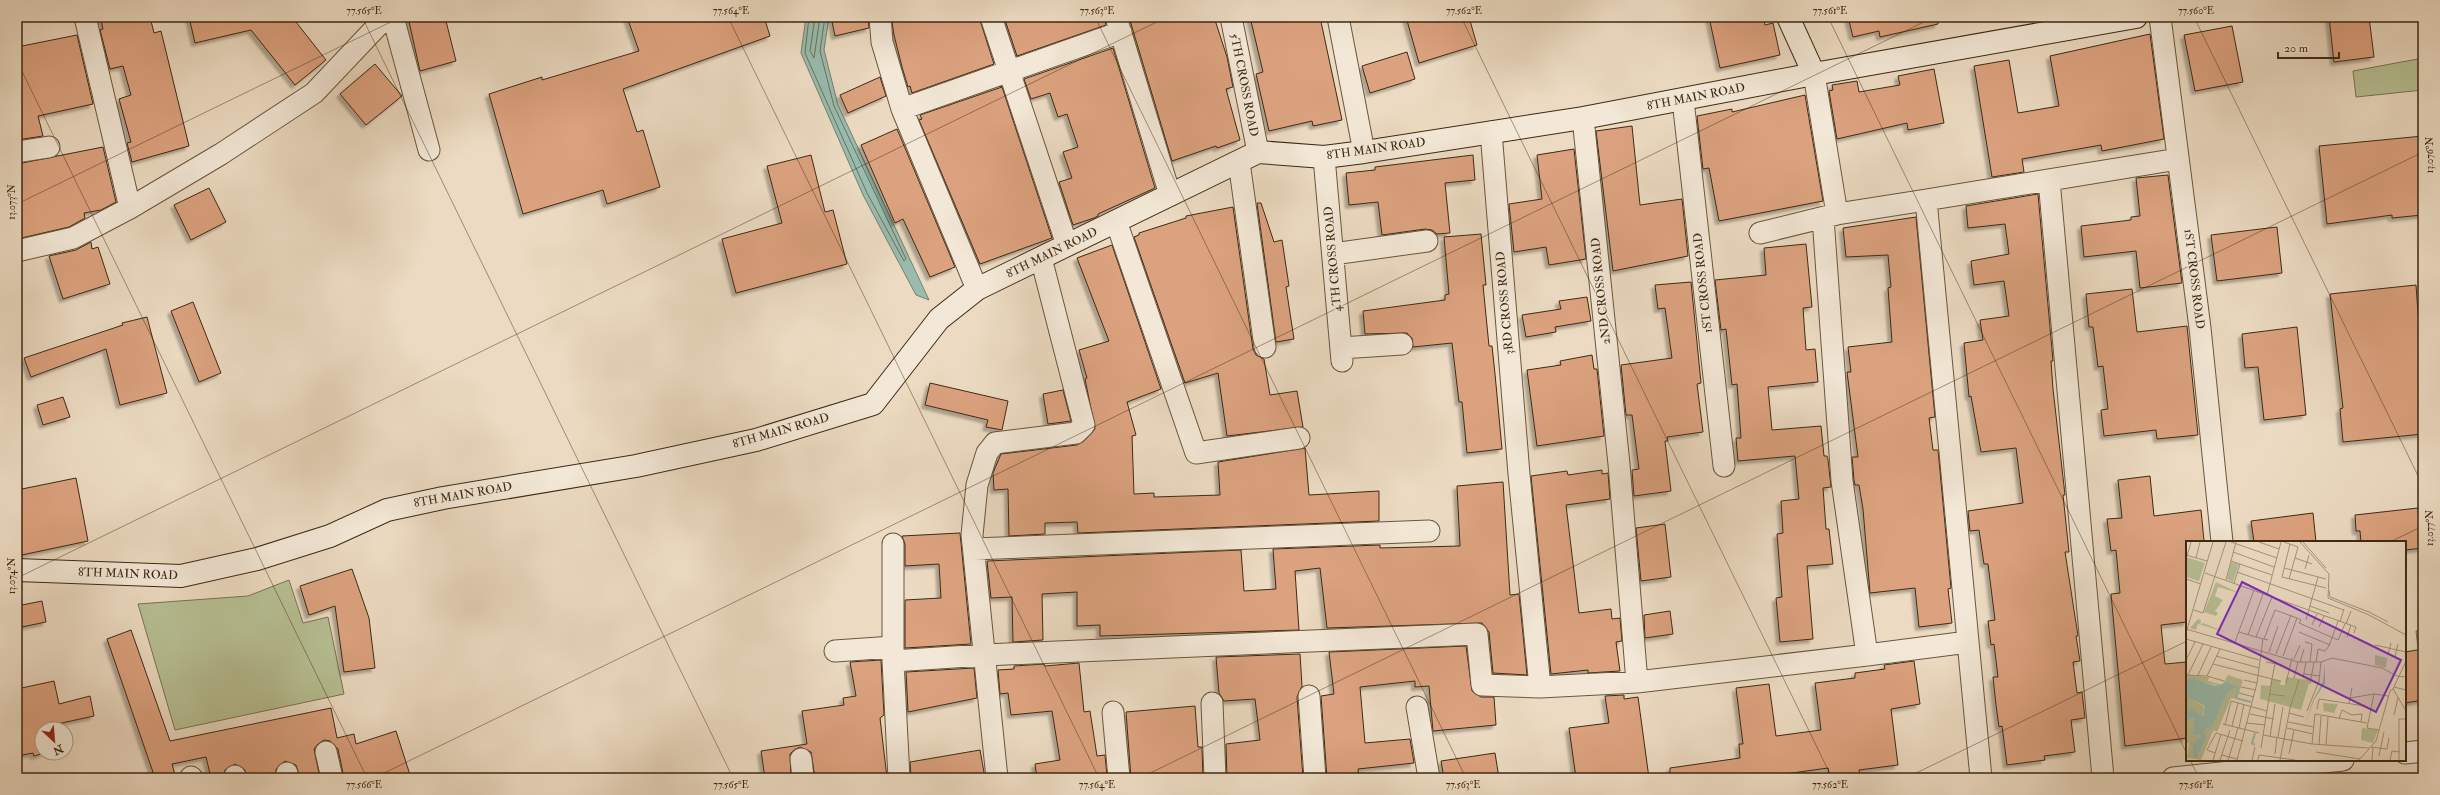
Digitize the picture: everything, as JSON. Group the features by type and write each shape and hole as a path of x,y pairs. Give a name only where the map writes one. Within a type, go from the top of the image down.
{"street":[{"path":"85,17 130,208"},
{"path":"17,251 73,238 130,208 221,154 314,93 386,17"},
{"path":"393,17 429,150"},
{"path":"880,17 882,42 902,109 977,289"},
{"path":"991,17 1067,245"},
{"name":"5TH CROSS ROAD","path":"1231,17 1258,152"},
{"path":"1338,17 1364,152"},
{"path":"1788,17 1814,74 1830,216 1842,481 1867,655"},
{"name":"8TH MAIN ROAD","path":"17,570 181,576 264,557 330,536 387,510 443,498 636,466 756,440 873,404 939,319 977,289 1258,152 1324,157 1364,152 1583,118 1814,74 2136,17"},
{"name":"1ST CROSS ROAD","path":"2160,17 2200,328 2222,541"},
{"path":"902,109 1009,72 1119,25 1170,195"},
{"name":"1ST CROSS ROAD","path":"1683,100 1724,466"},
{"name":"2ND CROSS ROAD","path":"1583,118 1619,464 1636,682"},
{"name":"3RD CROSS ROAD","path":"1491,132 1519,474 1540,687"},
{"path":"17,152 49,147"},
{"name":"4TH CROSS ROAD","path":"1324,157 1342,354 1402,344"},
{"path":"1760,233 1830,216 2178,160"},
{"path":"1239,162 1264,347"},
{"path":"2049,180 2103,778"},
{"path":"1926,200 1981,778"},
{"path":"1116,222 1196,453 1299,438"},
{"path":"1333,254 1427,241"},
{"path":"997,778 972,535 977,485 987,453 995,443 1076,433 1084,425 1041,258"},
{"path":"974,549 1429,531"},
{"path":"893,544 893,654 899,778"},
{"path":"835,651 893,654 984,655 1478,634 1482,685 1540,687 1636,682 1968,642"},
{"path":"1309,696 1315,778"},
{"path":"1212,703 1215,778"},
{"path":"1418,707 1429,778"},
{"path":"1113,712 1119,778"},
{"path":"326,752 332,778"},
{"path":"2406,753 2423,752"},
{"path":"2173,778 2246,765 2324,761"}],"shaded area":[{"path":"2423,58 2423,90 2356,97 2353,71"},
{"path":"289,580 303,623 328,617 344,694 175,730 138,604 248,596"},
{"path":"2416,631 2423,631 2423,648 2418,648"}],"water":[{"path":"806,17 829,17 824,50 838,105 929,300 916,295 863,195 801,53"}],"building":[{"path":"100,17 150,17 154,33 161,31 189,146 132,162 127,143 131,142 119,99 131,95 123,66 110,69 100,30 103,29"},
{"path":"189,17 292,17 326,60 295,85 251,30 195,43"},
{"path":"408,17 445,17 456,61 420,71"},
{"path":"627,17 764,17 770,36 623,89 637,132 643,130 660,187 607,204 603,190 523,214 489,94 542,77 542,80 639,51"},
{"path":"831,17 868,17 869,28 835,36"},
{"path":"909,17 979,17 994,64 912,93 910,86 908,87 902,67 892,22"},
{"path":"1004,17 1104,17 1106,25 1017,56"},
{"path":"1129,17 1214,17 1227,57 1233,87 1226,89 1240,140 1217,148 1216,146 1172,161"},
{"path":"1250,17 1320,17 1342,120 1313,126 1312,121 1269,131 1256,74 1263,72"},
{"path":"1406,17 1438,17 1438,22 1454,17 1469,17 1477,45 1419,63"},
{"path":"1709,17 1763,17 1765,25 1773,23 1780,55 1720,68"},
{"path":"1848,17 1938,17 1938,24 1880,37 1879,31 1853,37"},
{"path":"2329,17 2369,17 2374,57 2334,62"},
{"path":"2232,26 2243,82 2195,91 2184,35"},
{"path":"2150,34 2164,139 2102,151 2101,145 2022,159 2024,172 1992,177 1974,66 2009,60 2018,113 2059,106 2050,56"},
{"path":"77,35 93,104 38,116 43,136 17,140 17,47"},
{"path":"1113,48 1155,188 1098,214 1098,216 1094,218 1073,225 1059,182 1072,178 1063,152 1078,147 1067,114 1058,117 1050,93 1031,99 1024,79"},
{"path":"1407,52 1415,79 1370,93 1362,66"},
{"path":"375,64 402,96 366,125 340,94"},
{"path":"1934,69 1944,123 1908,130 1907,123 1837,139 1829,91 1833,90 1832,85 1857,81 1859,92 1900,85 1898,76"},
{"path":"880,77 886,96 848,113 840,95"},
{"path":"1002,87 1052,238 980,264 919,120 922,119 920,115"},
{"path":"1805,95 1823,201 1719,221 1709,168 1703,169 1697,116 1732,109 1732,112"},
{"path":"1632,126 1640,205 1682,199 1688,256 1613,271 1596,131"},
{"path":"897,129 955,267 930,277 903,219 895,223 861,145"},
{"path":"2423,136 2422,215 2392,218 2392,215 2327,224 2319,146"},
{"path":"103,147 116,202 101,210 84,213 85,218 69,227 17,239 17,164"},
{"path":"1574,149 1586,259 1549,265 1546,247 1514,252 1509,204 1542,199 1537,155"},
{"path":"811,155 825,212 833,210 847,264 736,293 722,239 782,223 767,166"},
{"path":"1473,155 1475,180 1445,183 1450,233 1437,234 1432,230 1425,229 1382,235 1378,202 1349,205 1346,173 1375,170 1375,167"},
{"path":"2168,175 2182,283 2140,288 2136,251 2084,257 2081,226 2131,220 2131,217 2140,216 2136,178"},
{"path":"209,188 226,222 191,240 174,205"},
{"path":"2038,194 2053,361 2051,361 2053,389 2065,495 2063,495 2069,552 2065,552 2078,636 2076,636 2080,661 2073,662 2077,693 2082,692 2085,718 2071,720 2075,752 2044,756 2045,760 2007,765 2002,726 1999,727 1993,677 1998,677 1994,644 1991,645 1988,621 1995,620 1988,564 1984,564 1979,530 1970,531 1968,511 2023,503 2016,448 1981,452 1971,396 1969,397 1964,343 1983,340 1980,320 2009,316 2004,281 1974,285 1971,261 2009,254 2005,224 1968,228 1966,206"},
{"path":"1257,203 1261,203 1274,242 1282,240 1289,286 1286,287 1294,339 1276,342"},
{"path":"1233,207 1253,349 1256,355 1264,359 1270,395 1297,391 1303,427 1227,436 1218,373 1185,383 1134,237 1139,235 1139,233 1186,218 1186,216"},
{"path":"1916,217 1935,417 1929,418 1933,450 1938,450 1951,588 1948,589 1952,623 1919,627 1915,588 1870,593 1863,509 1859,485 1855,485 1854,480 1852,457 1858,457 1847,372 1851,372 1848,347 1892,342 1888,288 1891,287 1888,255 1846,257 1843,228"},
{"path":"2277,227 2282,273 2217,281 2211,235"},
{"path":"1481,234 1486,285 1483,285 1489,346 1492,346 1502,449 1467,453 1462,402 1459,402 1452,343 1413,347 1412,338 1407,333 1365,334 1363,311 1445,300 1445,295 1449,294 1444,237"},
{"path":"91,242 92,249 98,247 110,284 63,299 49,256 76,250"},
{"path":"1806,244 1812,307 1803,308 1806,350 1815,349 1818,382 1768,387 1772,430 1821,426 1824,456 1827,456 1828,460 1831,487 1823,488 1826,529 1829,529 1833,564 1807,566 1813,639 1780,642 1776,598 1782,597 1777,534 1783,533 1781,501 1799,499 1795,456 1738,461 1736,438 1741,438 1737,384 1732,385 1726,329 1721,330 1715,280 1766,275 1764,248"},
{"path":"1112,245 1161,389 1127,402 1136,435 1132,436 1134,494 1154,493 1154,497 1220,495 1218,462 1305,448 1309,495 1379,491 1379,521 1078,533 1077,522 1045,523 1045,534 1009,536 1008,489 994,490 993,473 1001,454 1077,445 1084,441 1095,429 1085,379 1087,378 1079,350 1109,341 1077,258"},
{"path":"1691,282 1701,383 1697,384 1703,432 1667,437 1668,441 1665,441 1671,491 1634,496 1632,470 1639,469 1632,415 1626,415 1621,365 1672,358 1665,308 1658,309 1655,285"},
{"path":"2416,285 2423,382 2423,434 2343,442 2340,409 2343,408 2330,294"},
{"path":"2132,289 2137,332 2187,326 2198,435 2157,439 2156,430 2104,436 2101,410 2108,409 2103,366 2098,367 2093,327 2089,327 2086,294"},
{"path":"1587,297 1591,321 1555,327 1556,332 1526,337 1522,315 1561,309 1559,301"},
{"path":"193,302 221,373 199,382 171,311"},
{"path":"147,317 167,393 120,405 106,349 31,377 24,358 123,325 122,323"},
{"path":"2297,327 2306,415 2264,420 2258,367 2245,368 2242,334"},
{"path":"1592,355 1594,369 1597,369 1604,436 1537,446 1527,370 1561,365 1560,361"},
{"path":"930,383 1008,401 1002,430 986,427 988,420 925,405"},
{"path":"1063,390 1071,421 1048,424 1043,394"},
{"path":"63,397 70,417 43,425 37,405"},
{"path":"1602,470 1602,474 1608,473 1610,499 1566,505 1579,613 1611,609 1612,619 1620,618 1622,641 1616,642 1620,671 1588,673 1588,670 1551,674 1531,476 1567,471 1568,475"},
{"path":"2150,476 2154,516 2201,510 2204,541 2186,541 2186,622 2161,625 2165,664 2186,662 2186,738 2125,746 2111,594 2120,593 2116,550 2111,551 2107,519 2122,518 2118,480"},
{"path":"76,478 88,541 17,556 17,490"},
{"path":"1503,482 1510,595 1519,594 1527,675 1493,673 1489,632 1482,623 1327,628 1320,568 1295,571 1299,630 1100,636 1100,625 1077,626 1077,592 1042,594 1043,640 1013,642 1012,597 991,598 987,561 1241,550 1244,591 1276,589 1273,549 1380,545 1380,548 1460,546 1457,486"},
{"path":"2418,508 2419,523 2423,523 2423,548 2406,550 2406,541 2361,541 2360,531 2356,531 2355,515"},
{"path":"2313,513 2316,541 2254,541 2251,521"},
{"path":"1665,524 1671,577 1641,581 1636,528"},
{"path":"960,533 971,644 905,648 905,600 941,598 939,564 905,566 905,544 902,536"},
{"path":"352,569 369,618 375,668 344,672 335,606 309,615 300,586"},
{"path":"42,601 46,622 17,628 17,606"},
{"path":"1670,611 1673,634 1645,638 1644,615"},
{"path":"131,630 170,741 331,708 337,738 354,734 356,744 396,731 411,778 344,778 338,749 330,741 324,740 314,749 320,778 300,778 296,765 285,761 276,769 276,778 247,778 245,770 235,764 225,770 223,778 211,778 206,757 172,764 176,778 155,778 107,639"},
{"path":"1466,646 1472,691 1481,697 1494,697 1496,725 1433,731 1429,686 1415,687 1415,681 1360,687 1365,743 1410,739 1414,763 1358,769 1359,778 1327,778 1321,696 1334,694 1329,652"},
{"path":"2423,649 2423,700 2406,703 2406,652"},
{"path":"1300,654 1302,686 1297,697 1303,778 1227,778 1226,744 1260,740 1255,699 1224,701 1219,693 1216,657"},
{"path":"881,660 884,715 880,718 887,778 815,778 811,752 800,747 790,754 791,778 765,778 761,751 807,744 802,711 844,705 843,698 856,696 850,662"},
{"path":"1914,661 1920,704 1891,709 1898,765 1859,770 1860,775 1836,778 1830,778 1828,768 1778,775 1779,778 1670,778 1670,768 1740,758 1739,744 1743,744 1736,688 1769,684 1776,736 1821,730 1815,683 1855,678 1855,673 1885,669 1884,665"},
{"path":"1079,663 1084,712 1090,711 1097,756 1105,755 1107,776 1090,778 1037,778 1035,764 1060,760 1052,711 1011,715 1008,693 1000,694 998,670 1014,669 1014,666 1044,664 1045,666"},
{"path":"974,668 977,698 908,712 906,672"},
{"path":"54,681 59,704 90,696 94,716 71,721 34,721 34,756 33,753 17,756 17,689"},
{"path":"1624,695 1624,699 1638,697 1649,778 1576,778 1569,728 1609,723 1605,696"},
{"path":"1195,706 1198,747 1202,747 1203,778 1131,778 1126,712"},
{"path":"980,750 985,778 911,778 910,762"},
{"path":"1495,753 1499,778 1444,778 1441,761"}]}
